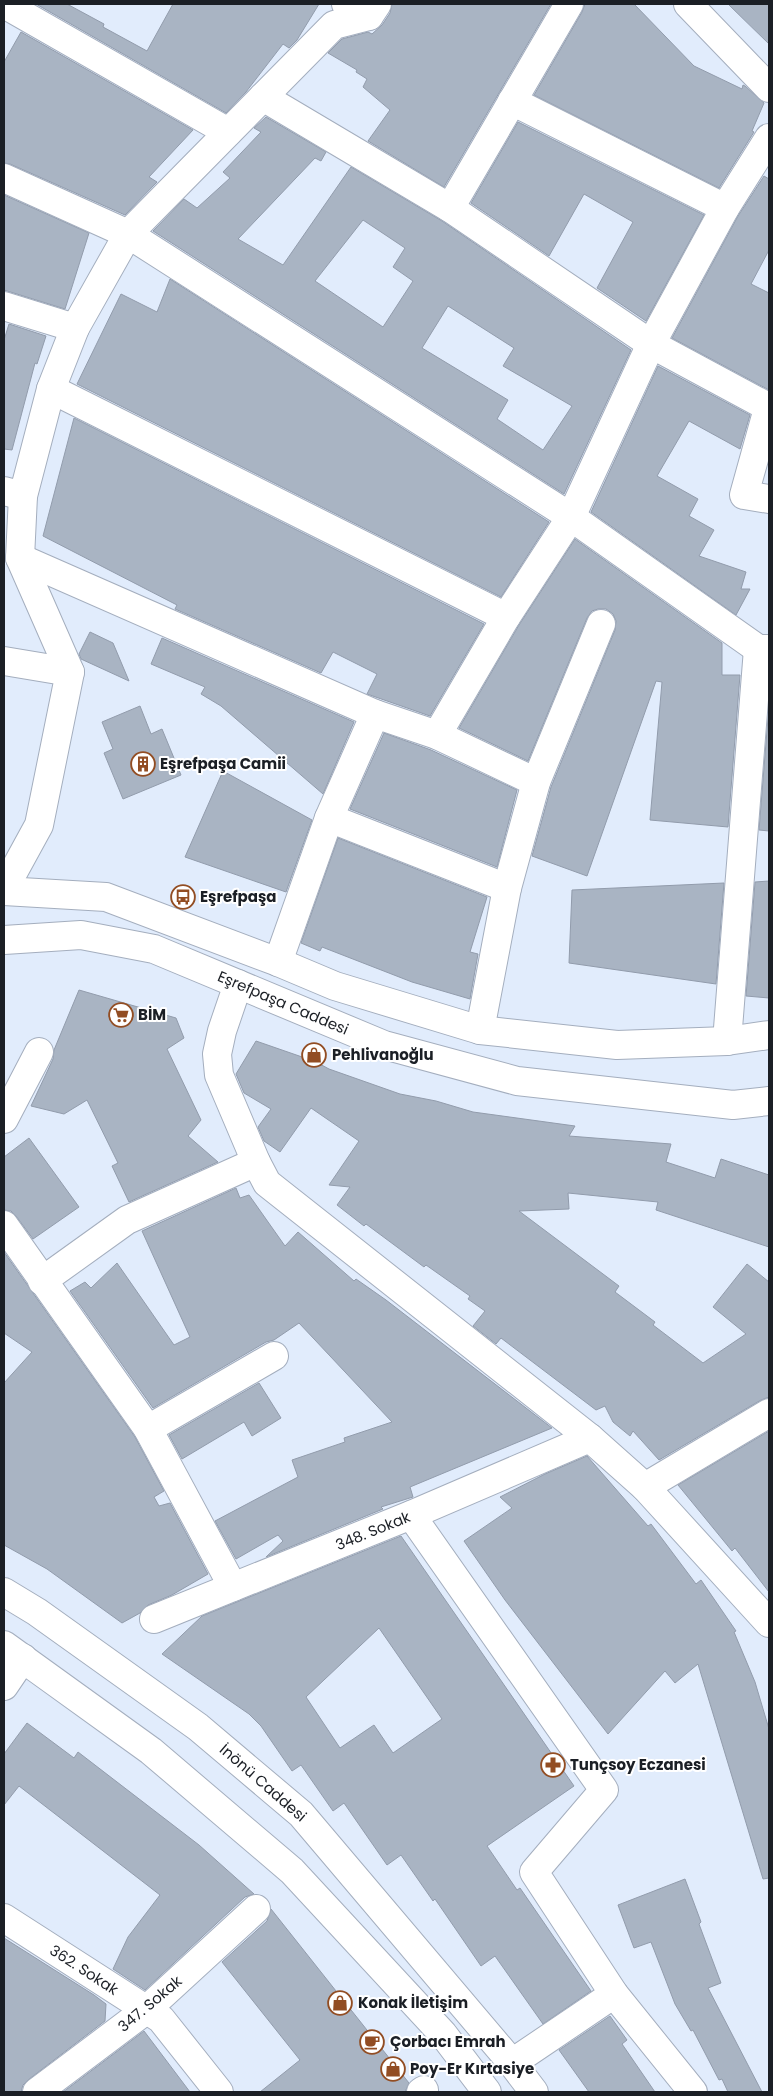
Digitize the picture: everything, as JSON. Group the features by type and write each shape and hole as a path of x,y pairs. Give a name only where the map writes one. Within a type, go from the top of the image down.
{"street":[{"path":"4,4 228,132"},
{"path":"450,208 569,4"},
{"path":"688,4 769,88"},
{"path":"364,8 334,24 128,234 75,328 13,493 20,558 70,672 39,825 4,890 106,897 278,962 335,986 480,1030 617,1045 727,1041 769,1035"},
{"path":"262,97 450,208 651,344 769,406 744,495 769,499"},
{"path":"512,101 725,208"},
{"path":"437,735 506,616 571,517 651,344 725,208 769,138"},
{"path":"4,178 128,234 571,517 764,649 727,1041"},
{"path":"4,306 75,328"},
{"path":"51,389 506,616"},
{"path":"20,558 375,714 437,735 536,782"},
{"path":"480,1030 507,888 536,782 601,624"},
{"path":"4,662 70,672"},
{"path":"278,962 329,818 375,714"},
{"path":"329,818 507,888"},
{"name":"Eşrefpaşa Caddesi","path":"4,940 81,935 154,948 384,1045 518,1081 733,1106 769,1101"},
{"path":"238,984 217,1054 219,1074 256,1162 267,1183 590,1438 645,1487 769,1623"},
{"path":"4,1119 39,1052"},
{"path":"42,1281 127,1220 256,1162"},
{"path":"4,1225 148,1429 233,1587"},
{"path":"148,1429 274,1356"},
{"path":"645,1487 769,1413"},
{"name":"348. Sokak","path":"154,1619 411,1515 590,1438"},
{"path":"411,1515 604,1790 534,1872 614,1994 693,2092"},
{"name":"İnönü Caddesi","path":"4,1592 37,1612 198,1727 301,1814 512,2063 534,2092"},
{"path":"4,1686 14,1652 151,1751 292,1871 443,2034 488,2092"},
{"name":"347. Sokak","path":"37,2092 146,2010 256,1909"},
{"name":"362. Sokak","path":"4,1918 161,2019 219,2092"},
{"path":"512,2063 614,1994"}],"building":[{"path":"36,4 67,4 104,24 103,27 147,51 173,4 319,4 297,40 289,48 283,44 246,92 226,113"},
{"path":"392,4 551,4 444,187 368,141 390,110 363,87 367,79 356,72 357,70 328,53 342,39 368,32 372,34 382,25 390,13"},
{"path":"585,4 634,4 694,66 742,89 743,85 745,86 764,103 752,131 754,132 719,188 534,95"},
{"path":"728,4 769,4 769,44"},
{"path":"21,32 193,130 149,177 157,182 125,215 4,163 4,62"},
{"path":"266,117 326,152 321,161 315,158 238,239 283,265 351,167 442,221 631,350 564,494 153,231 184,199 197,208 230,178 223,172 261,132 254,128","holes":["363,220 405,248 393,267 413,281 383,327 315,281","448,306 514,348 503,366 572,406 543,450 497,419 508,400 422,348"]},
{"path":"518,122 704,215 646,321 597,288 633,222 584,194 549,256 471,203"},
{"path":"764,176 769,179 769,250 751,284 769,293 769,390 672,338 738,216"},
{"path":"4,195 89,233 65,309 4,290"},
{"path":"170,279 549,522 501,597 77,384 121,294 157,312"},
{"path":"9,324 46,336 37,364 35,363 12,450 4,449 4,340"},
{"path":"658,366 750,415 740,449 689,421 657,476 698,499 689,516 714,530 699,556 746,572 741,589 750,589 736,615 591,512"},
{"path":"74,418 484,624 430,716 367,694 377,674 333,652 321,673 175,609 177,605 43,536"},
{"path":"575,539 722,643 722,675 740,675 728,827 650,820 662,682 656,681 587,876 532,856 551,787 615,630 616,621 613,614 606,609 598,609 592,611 587,618 528,761 459,728 519,625"},
{"path":"90,632 113,643 129,681 81,659 79,654"},
{"path":"162,638 354,722 323,794 221,706 201,694 205,687 151,664"},
{"path":"769,705 769,831 759,830"},
{"name":"Eşrefpaşa Camii","path":"140,706 151,734 162,729 181,775 123,799 104,753 113,749 102,722"},
{"path":"384,733 431,750 517,790 497,867 350,809"},
{"path":"223,771 312,820 286,892 185,857"},
{"path":"338,838 487,897 470,952 478,954 470,999 412,982 322,947 320,951 301,943"},
{"path":"769,881 769,998 746,996 755,882"},
{"path":"724,883 716,984 569,963 572,890"},
{"path":"79,990 176,1018 184,1038 167,1049 201,1120 188,1136 218,1162 129,1202 112,1166 118,1163 87,1100 64,1114 31,1106 53,1059 54,1050"},
{"path":"256,1041 305,1058 305,1056 329,1069 400,1094 436,1101 473,1112 575,1126 569,1136 671,1144 666,1162 715,1178 721,1159 769,1175 769,1247 656,1210 658,1202 568,1193 569,1209 519,1211 619,1286 615,1292 655,1322 653,1325 703,1363 746,1334 713,1307 747,1264 769,1282 769,1397 659,1460 633,1431 630,1436 613,1422 605,1406 596,1410 501,1338 496,1344 473,1326 485,1311 468,1299 470,1296 426,1265 424,1267 366,1224 364,1226 337,1205 350,1187 329,1185 359,1141 311,1108 280,1152 264,1141 258,1127 271,1109 244,1093 236,1074"},
{"path":"29,1138 79,1207 33,1239 11,1211 4,1210 4,1157"},
{"path":"236,1188 240,1198 249,1195 285,1246 298,1232 354,1281 356,1279 386,1300 552,1428 410,1487 413,1497 381,1507 383,1509 266,1557 283,1541 278,1535 236,1559 215,1521 298,1477 292,1460 345,1442 344,1438 392,1422 299,1323 274,1340 266,1342 153,1408 70,1291 85,1282 91,1288 117,1263 174,1345 190,1337 142,1231"},
{"path":"4,1252 135,1437 164,1491 154,1497 159,1506 170,1503 208,1574 172,1595 148,1605 140,1613 122,1623 47,1569 4,1545 4,1383 32,1352 4,1333"},
{"path":"259,1383 281,1418 252,1436 244,1422 182,1459 169,1435"},
{"path":"769,1431 769,1592 735,1548 732,1551 678,1485"},
{"path":"587,1456 648,1526 651,1524 696,1584 701,1580 736,1631 734,1632 755,1682 769,1729 769,1878 763,1879 698,1664 675,1683 665,1671 608,1734 505,1600 464,1541 512,1508 500,1497 545,1474"},
{"path":"401,1536 574,1786 487,1846 517,1890 520,1888 591,1991 543,2024 495,1956 481,1966 435,1899 433,1901 401,1855 387,1865 344,1803 333,1811 301,1765 292,1771 261,1726 249,1714 162,1654 202,1616","holes":["379,1628 442,1719 393,1753 374,1725 340,1748 306,1697"]},
{"path":"27,1723 74,1758 78,1752 199,1845 254,1894 245,1897 145,1990 113,1969 128,1937 160,1895 19,1786 4,1805 4,1754"},
{"path":"685,1879 721,1983 708,1988 762,2092 728,2092 722,2079 719,2080 693,2030 691,2031 675,2004 651,1942 634,1948 618,1905"},
{"path":"271,1909 409,2083 405,2092 260,2092 300,2060 222,1962 267,1921"},
{"path":"4,1938 106,2004 105,2021 28,2080 23,2085 21,2092 4,2092"},
{"path":"610,2016 627,2040 622,2044 655,2092 589,2092 559,2050"},
{"path":"144,2031 190,2092 63,2092"}],"place":[{"name":"Eşrefpaşa Camii","path":"143,764"},
{"name":"Eşrefpaşa","path":"183,897"},
{"name":"BİM","path":"121,1015"},
{"name":"Pehlivanoğlu","path":"314,1055"},
{"name":"Tunçsoy Eczanesi","path":"553,1765"},
{"name":"Konak İletişim","path":"340,2003"},
{"name":"Çorbacı Emrah","path":"372,2042"},
{"name":"Poy-Er Kırtasiye","path":"393,2069"}]}
